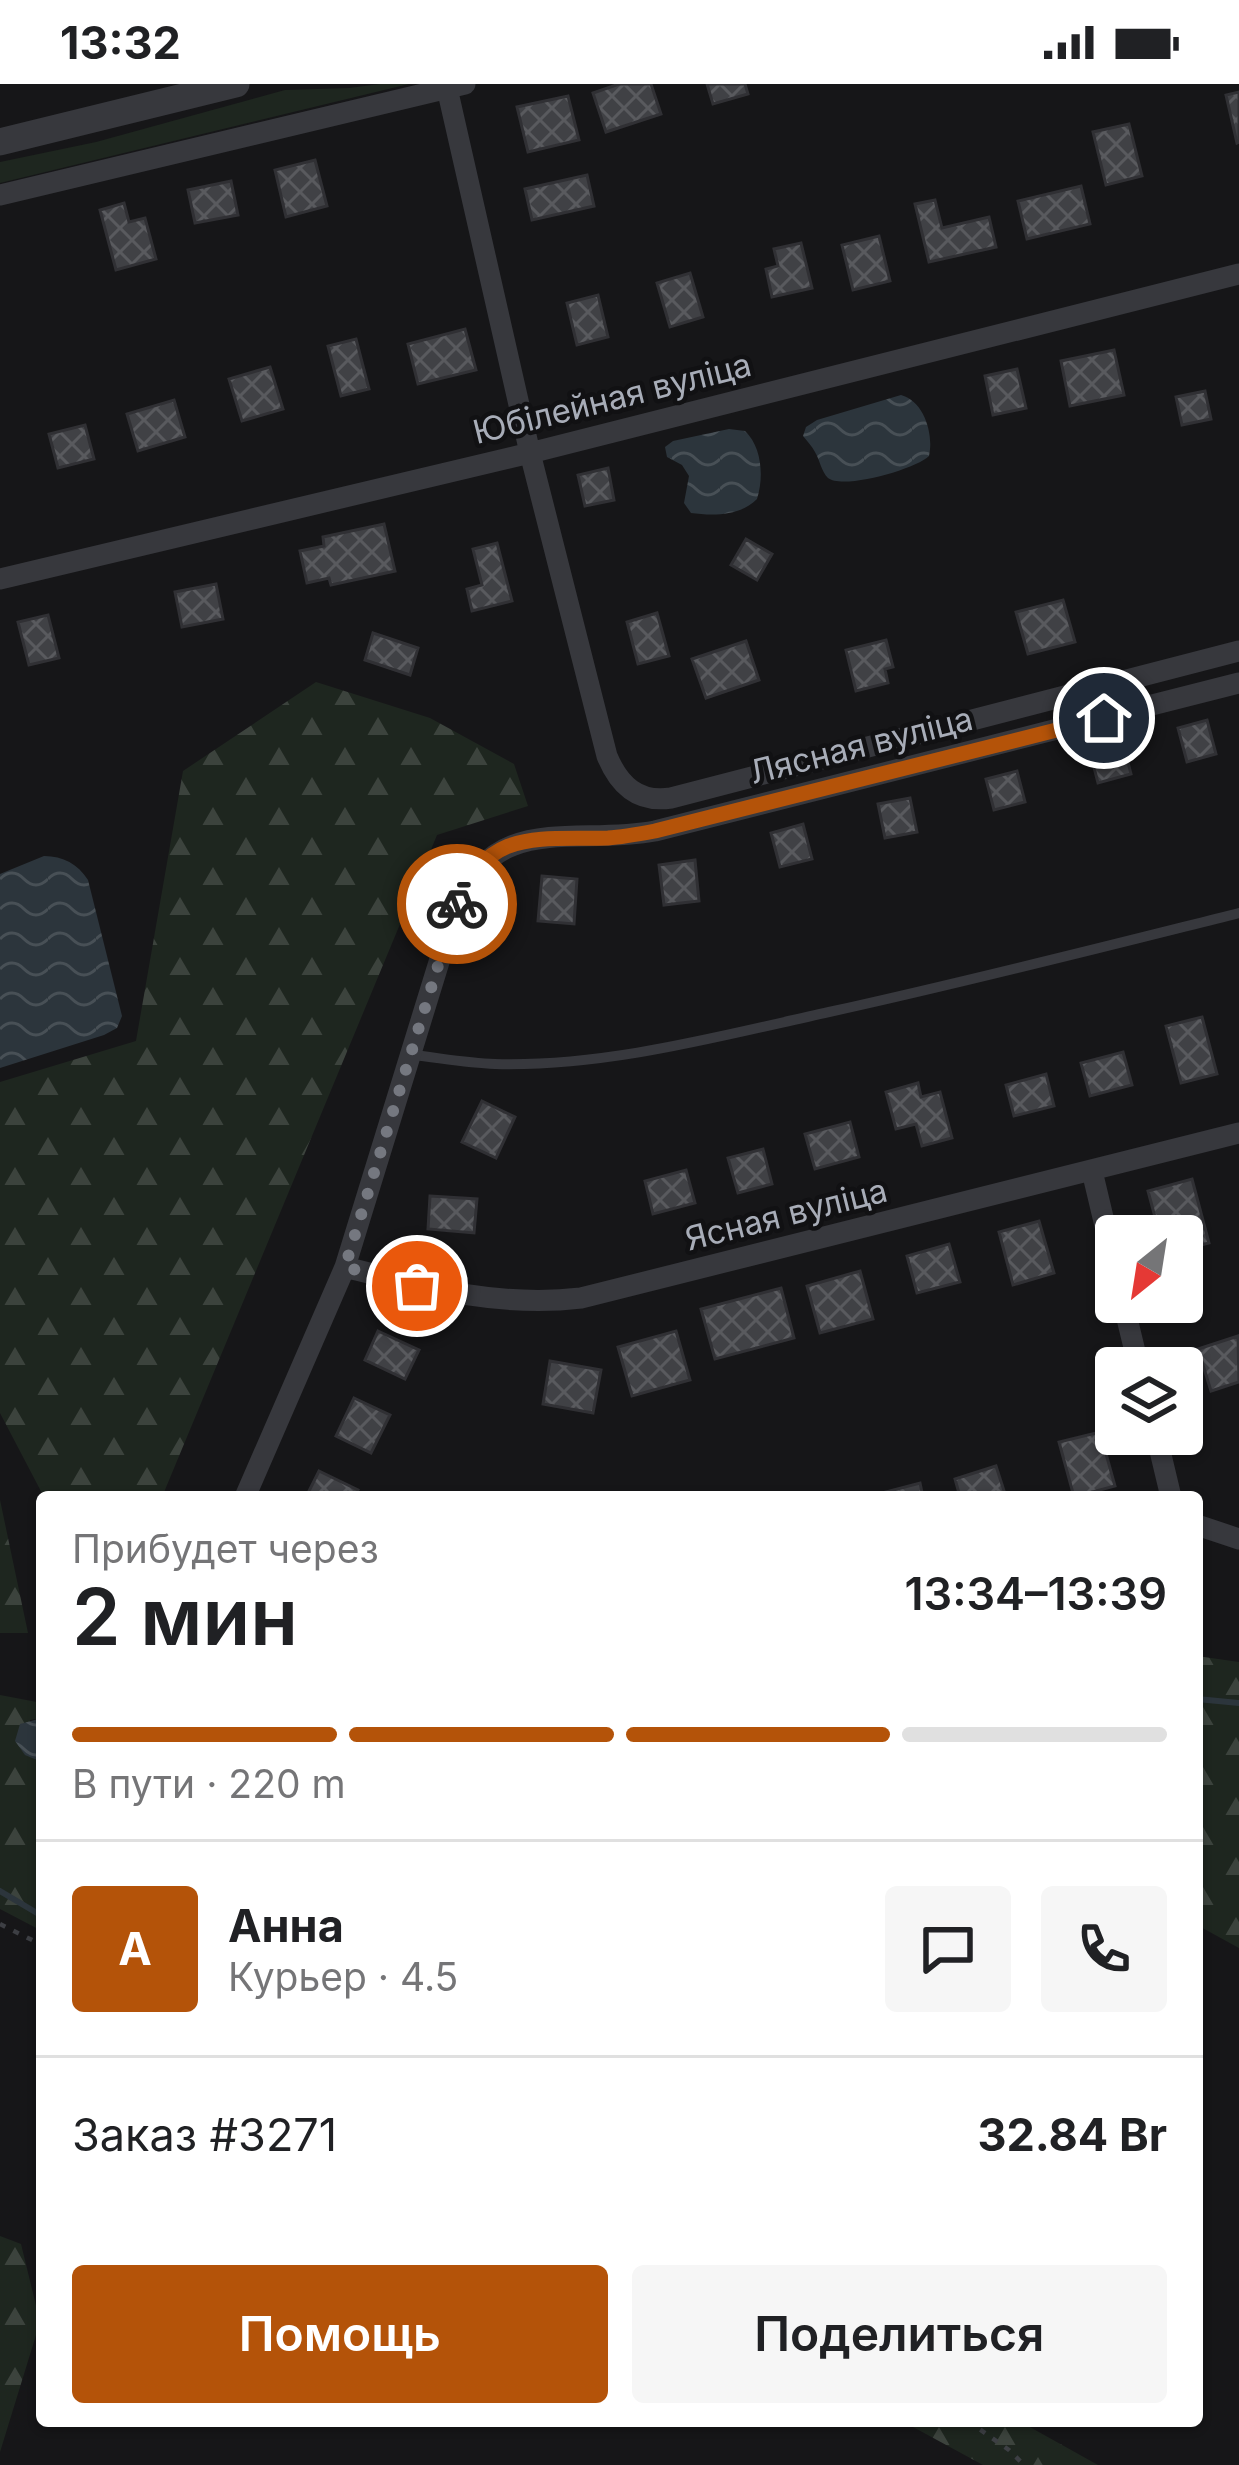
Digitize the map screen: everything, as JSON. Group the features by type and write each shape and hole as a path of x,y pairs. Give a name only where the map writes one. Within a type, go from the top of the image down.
{"street":[{"path":"0,142 236,84"},
{"path":"0,195 456,86 530,453"},
{"name":"Юбілейная вуліца","path":"0,579 530,453 1239,274"},
{"name":"Лясная вуліца","path":"530,453 607,756 627,788 649,799 671,798 1239,651"},
{"name":"Лясная вуліца","path":"412,1055 463,890 485,861 514,842 655,831 1239,683"},
{"path":"248,1491 345,1267 412,1055"},
{"name":"Ясная вуліца","path":"345,1267 480,1298 534,1302 581,1298 1239,1133"},
{"path":"1091,1171 1102,1215"},
{"path":"1161,1455 1170,1491"},
{"path":"1203,1528 1239,1539"}],"lane":[{"path":"412,1055 532,1063 669,1046 1239,913"}],"path":[{"path":"0,1924 36,1942"},
{"path":"976,2427 1024,2465"}],"green space":[{"path":"409,84 0,183 0,162 96,142 285,90"},
{"path":"316,682 430,718 514,764 528,806 437,835 164,1491 41,1491 0,1413 0,1082 136,1041 183,771"},
{"path":"0,1500 28,1633 0,1633"},
{"path":"1203,1657 1239,1662 1239,1948 1203,1928"},
{"path":"0,1695 36,1702 36,1719 30,1720 36,1759 36,1928 0,1909"},
{"path":"0,2236 21,2244 36,2306 36,2335 0,2452"},
{"path":"913,2427 1030,2427 1098,2465 983,2465"}],"water":[{"path":"901,395 916,404 925,420 929,456 879,476 848,481 828,478 803,436 806,427"},
{"path":"729,429 745,431 755,445 761,472 757,499 726,514 691,513 684,503 689,476 682,465 667,457 665,447 673,441"},
{"path":"44,856 69,862 88,880 122,1016 117,1028 104,1035 0,1068 0,874"},
{"path":"36,1720 36,1760 25,1755 15,1741 20,1724"}],"building":[{"path":"619,84 651,84 661,114 606,132 593,93"},
{"path":"707,84 745,84 748,94 713,104"},
{"path":"1239,92 1239,142 1237,143 1226,95"},
{"path":"568,96 579,140 528,152 517,107"},
{"path":"1129,124 1142,176 1106,185 1093,132"},
{"path":"315,160 327,206 286,217 275,170"},
{"path":"587,175 594,206 532,220 525,189"},
{"path":"231,181 238,215 195,223 188,190"},
{"path":"1081,186 1090,224 1027,239 1018,201"},
{"path":"935,200 942,228 989,217 996,247 929,262 915,204"},
{"path":"124,203 129,222 145,218 156,259 116,270 100,210"},
{"path":"879,236 890,281 853,290 842,245"},
{"path":"801,243 812,288 772,297 766,269 778,266 774,249"},
{"path":"690,273 703,317 670,327 657,283"},
{"path":"598,295 608,337 577,345 567,303"},
{"path":"465,329 476,370 418,384 408,344"},
{"path":"356,339 369,389 341,396 328,346"},
{"path":"1114,350 1124,395 1070,406 1061,361"},
{"path":"270,367 283,409 242,421 229,379"},
{"path":"1017,369 1026,408 993,415 985,376"},
{"path":"1205,391 1211,419 1182,425 1176,397"},
{"path":"174,400 185,437 138,451 127,414"},
{"path":"85,425 94,459 58,468 49,434"},
{"path":"608,468 614,500 585,506 578,475"},
{"path":"384,524 395,571 331,585 329,578 307,583 300,551 324,546 323,537"},
{"path":"746,539 772,554 757,580 731,565"},
{"path":"497,543 512,601 472,611 467,589 482,585 473,549"},
{"path":"216,584 223,619 182,627 175,592"},
{"path":"1063,600 1075,642 1028,654 1016,612"},
{"path":"657,613 669,656 638,664 627,622"},
{"path":"48,615 59,658 29,665 18,622"},
{"path":"373,633 418,648 410,675 365,660"},
{"path":"886,640 893,667 885,669 888,683 856,691 846,650"},
{"path":"746,641 759,680 706,698 692,659"},
{"path":"1207,720 1216,754 1187,762 1178,728"},
{"path":"1122,739 1131,774 1098,783 1089,748"},
{"path":"1017,771 1025,802 994,810 986,779"},
{"path":"910,798 917,832 885,838 878,804"},
{"path":"803,824 812,859 780,867 771,833"},
{"path":"695,860 699,901 664,905 659,865"},
{"path":"542,876 577,879 574,924 538,921"},
{"path":"1202,1017 1217,1074 1181,1083 1166,1026"},
{"path":"1123,1052 1132,1085 1090,1096 1081,1063"},
{"path":"1046,1074 1054,1106 1014,1116 1006,1085"},
{"path":"918,1083 921,1097 940,1092 952,1138 922,1146 916,1124 896,1129 886,1092"},
{"path":"482,1101 515,1117 496,1158 462,1142"},
{"path":"850,1122 859,1157 815,1169 805,1134"},
{"path":"763,1149 772,1184 738,1193 728,1158"},
{"path":"686,1170 695,1203 653,1214 645,1181"},
{"path":"1192,1179 1202,1215 1154,1215 1148,1191"},
{"path":"430,1196 477,1199 474,1233 428,1229"},
{"path":"1039,1221 1054,1273 1013,1285 999,1232"},
{"path":"949,1244 960,1282 917,1293 907,1256"},
{"path":"860,1271 873,1319 820,1333 807,1286"},
{"path":"781,1288 794,1338 715,1359 701,1309"},
{"path":"378,1331 419,1350 405,1379 365,1360"},
{"path":"676,1331 690,1380 632,1396 618,1347"},
{"path":"1238,1336 1239,1382 1211,1391 1203,1347"},
{"path":"550,1361 601,1370 593,1413 543,1404"},
{"path":"354,1398 390,1415 371,1453 336,1436"},
{"path":"1095,1433 1095,1455 1106,1455 1115,1486 1072,1491 1059,1442"},
{"path":"996,1466 1004,1491 958,1491 955,1479"},
{"path":"319,1471 358,1490 358,1491 309,1491"},
{"path":"920,1483 922,1491 889,1491"}],"waterway":[{"path":"1203,1700 1239,1703"},
{"path":"0,1891 36,1912"}],"way so far":[{"path":"417,1286 345,1267 457,904"}],"route":[{"path":"457,904 485,861 514,842 655,831 1104,718"}]}
